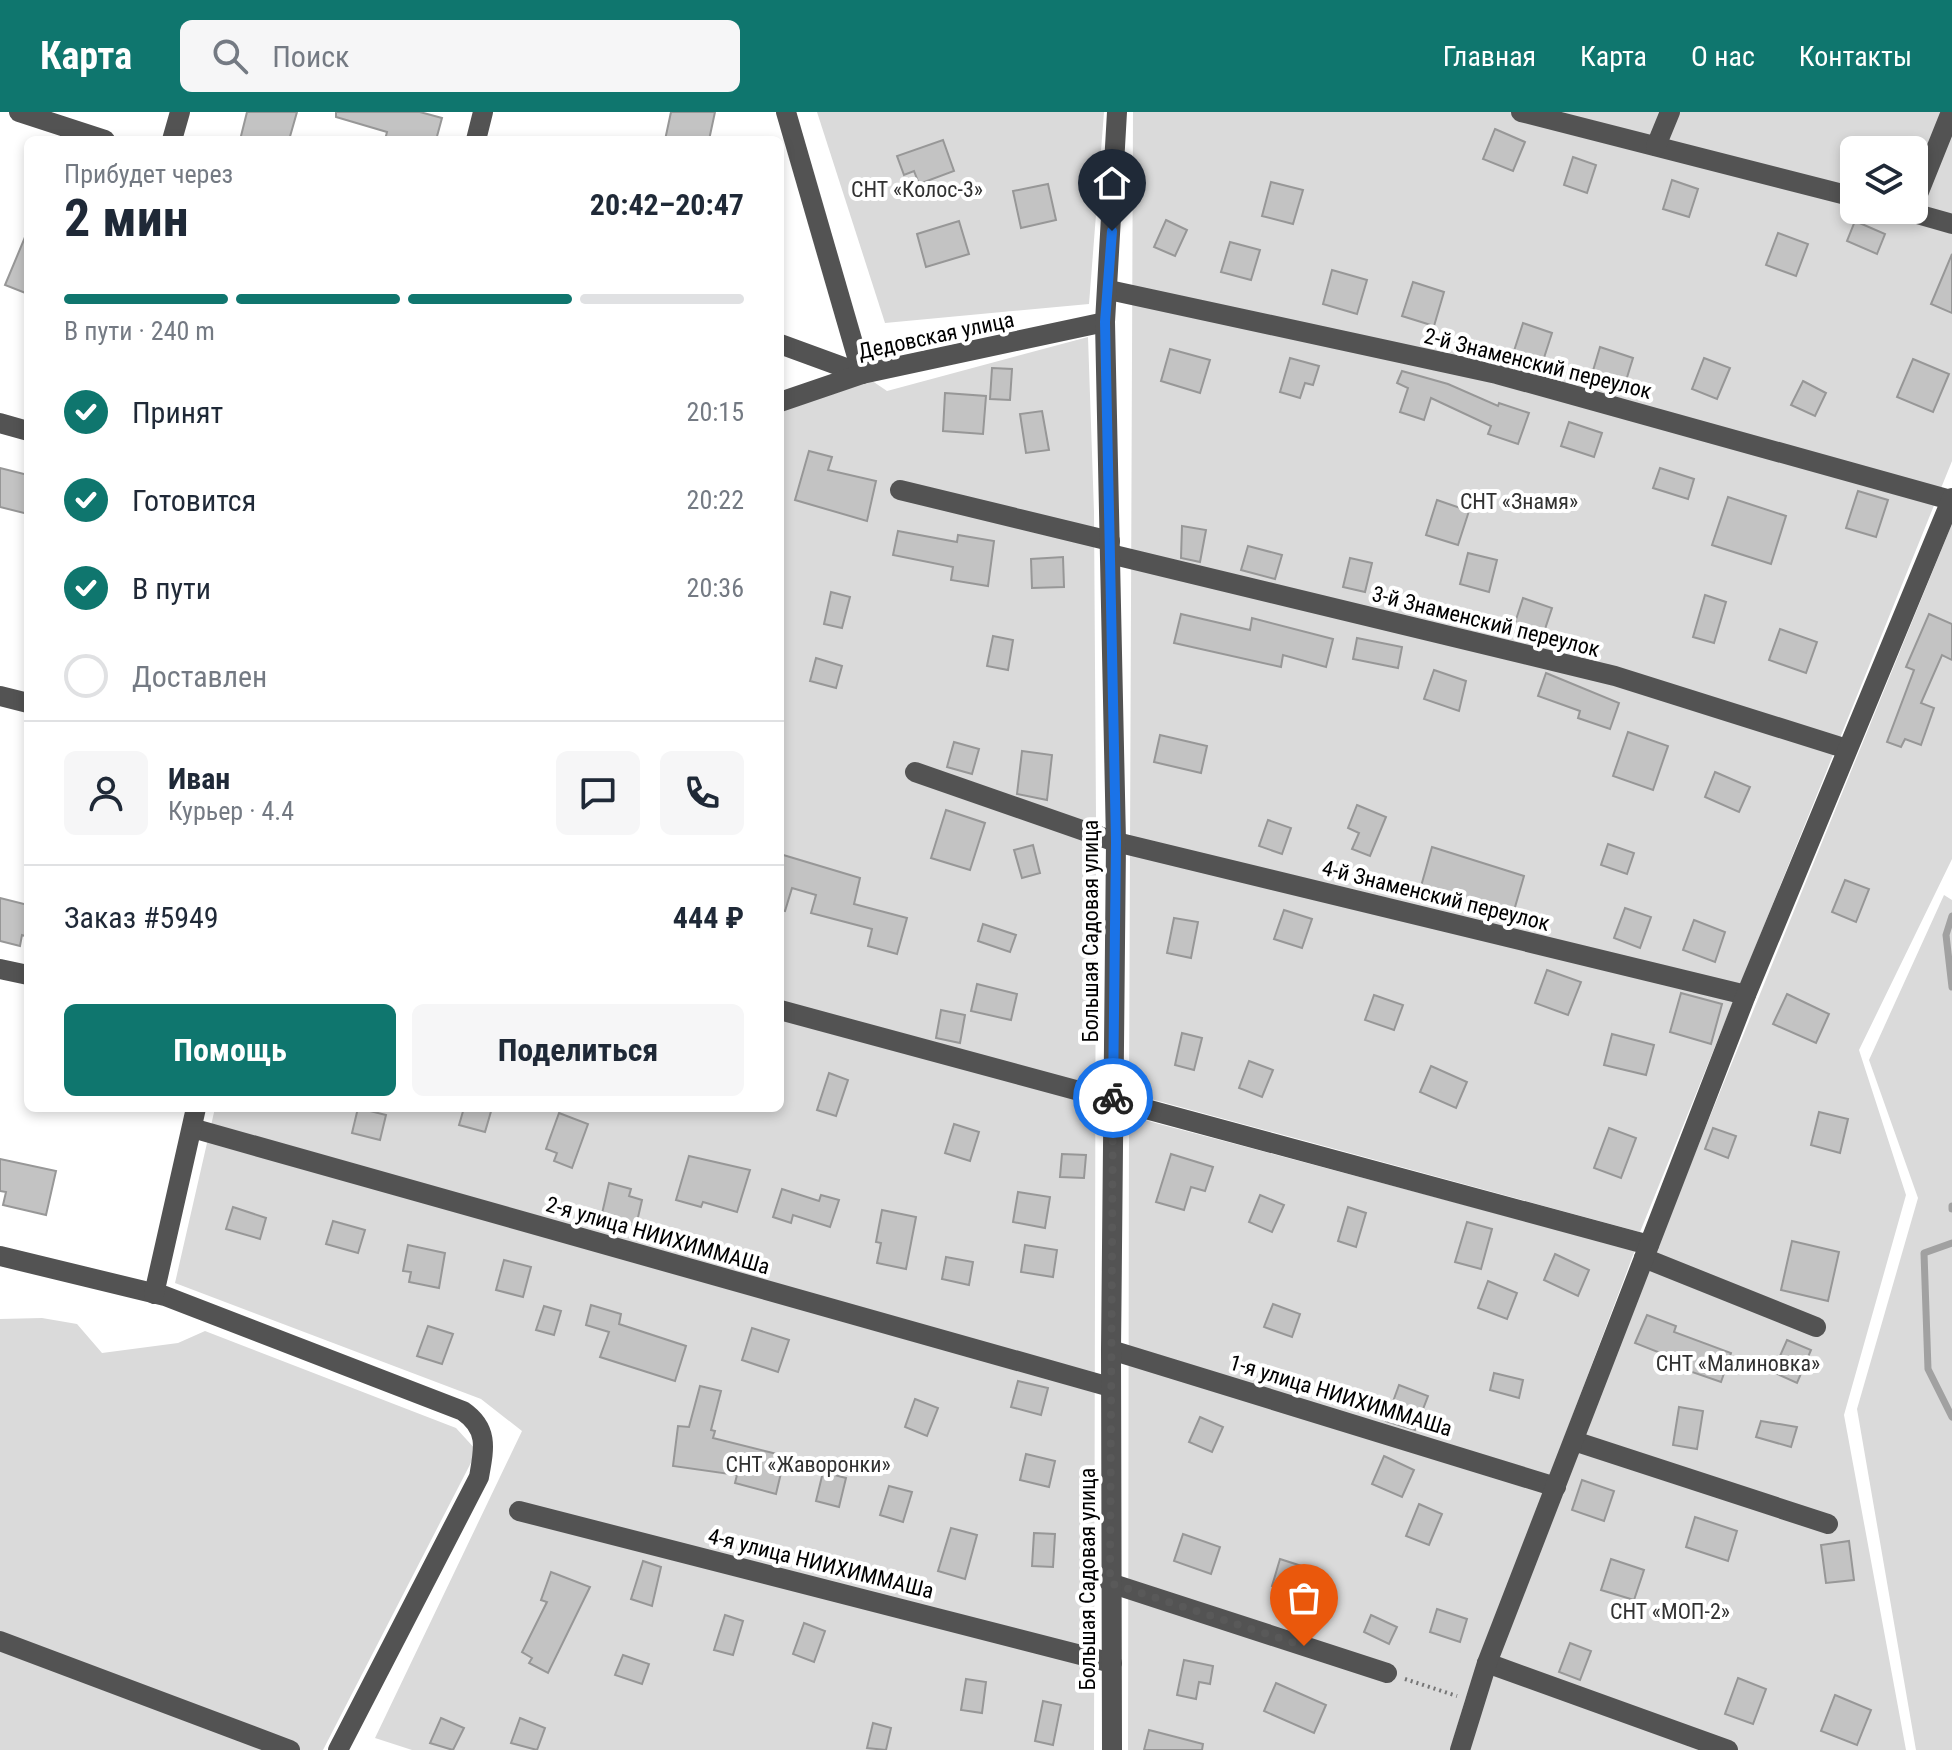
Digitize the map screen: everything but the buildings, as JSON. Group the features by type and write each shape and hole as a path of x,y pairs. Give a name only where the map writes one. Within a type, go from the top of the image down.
{"street":[{"path":"19,112 93,136"},
{"path":"173,136 180,112"},
{"path":"477,136 483,112"},
{"path":"786,112 862,374"},
{"name":"Большая Садовая улица","path":"1112,1750 1110,1387 1116,842 1105,322 1117,112"},
{"path":"1521,112 1840,193"},
{"path":"1656,146 1670,112"},
{"path":"1928,166 1951,112"},
{"path":"1928,215 1952,224"},
{"name":"2-й Знаменский переулок","path":"1109,290 1497,374 1952,499"},
{"name":"Дедовская улица","path":"784,401 862,374 1105,322"},
{"path":"784,345 862,374"},
{"path":"0,423 24,430"},
{"name":"3-й Знаменский переулок","path":"900,490 1110,548 1615,676 1847,749"},
{"path":"1460,1750 1487,1663 1746,995 1952,499"},
{"path":"0,696 24,702"},
{"name":"4-й Знаменский переулок","path":"915,772 1116,842 1746,995"},
{"path":"0,969 24,974"},
{"path":"784,1011 1647,1252 1816,1327"},
{"path":"154,1294 194,1118"},
{"name":"2-я улица НИИХИММАШа","path":"194,1118 1110,1387"},
{"path":"0,1256 154,1294 463,1411 481,1429 485,1441 479,1477 338,1750"},
{"name":"1-я улица НИИХИММАШа","path":"1111,1350 1556,1487"},
{"path":"1574,1441 1828,1524"},
{"name":"4-я улица НИИХИММАШа","path":"519,1511 1112,1663"},
{"path":"1110,1583 1387,1673"},
{"path":"0,1641 290,1750"},
{"path":"1487,1663 1728,1750"}],"path":[{"path":"1387,1673 1474,1701"}],"green space":[{"name":"СНТ «Колос-3»","path":"817,112 1104,112 1089,304 885,323"},
{"name":"СНТ «Знамя»","path":"1133,112 1952,112 1952,461 1640,1232 1129,1093"},
{"name":"СНТ «Жаворонки»","path":"1088,337 1094,512 1096,818 1094,1750 412,1750 375,1738 522,1431 481,1399 175,1283 214,1112 784,1112 784,401 862,374 887,391"},
{"path":"1952,524 1952,859 1859,1050 1906,1195 1844,1415 1906,1750 1469,1750 1488,1684 1691,1163"},
{"path":"1944,895 1952,900 1952,1750 1916,1750 1857,1409 1918,1198 1869,1060"},
{"path":"1129,1116 1635,1250 1465,1700 1450,1750 1128,1750"},
{"path":"42,1318 77,1324 102,1353 178,1343 205,1331 456,1428 477,1451 323,1750 0,1750 0,1319"}],"waterway":[{"path":"1952,916 1946,935 1952,987"},
{"path":"1952,1243 1924,1253 1928,1369 1952,1417"}],"way so far":[{"path":"1113,1098 1110,1583 1304,1646"}],"route":[{"path":"1112,231 1105,322 1116,842 1113,1098"}],"park label":[{"name":"СНТ «Малиновка»","path":"1738,1363"},
{"name":"СНТ «МОП-2»","path":"1670,1611"}]}
